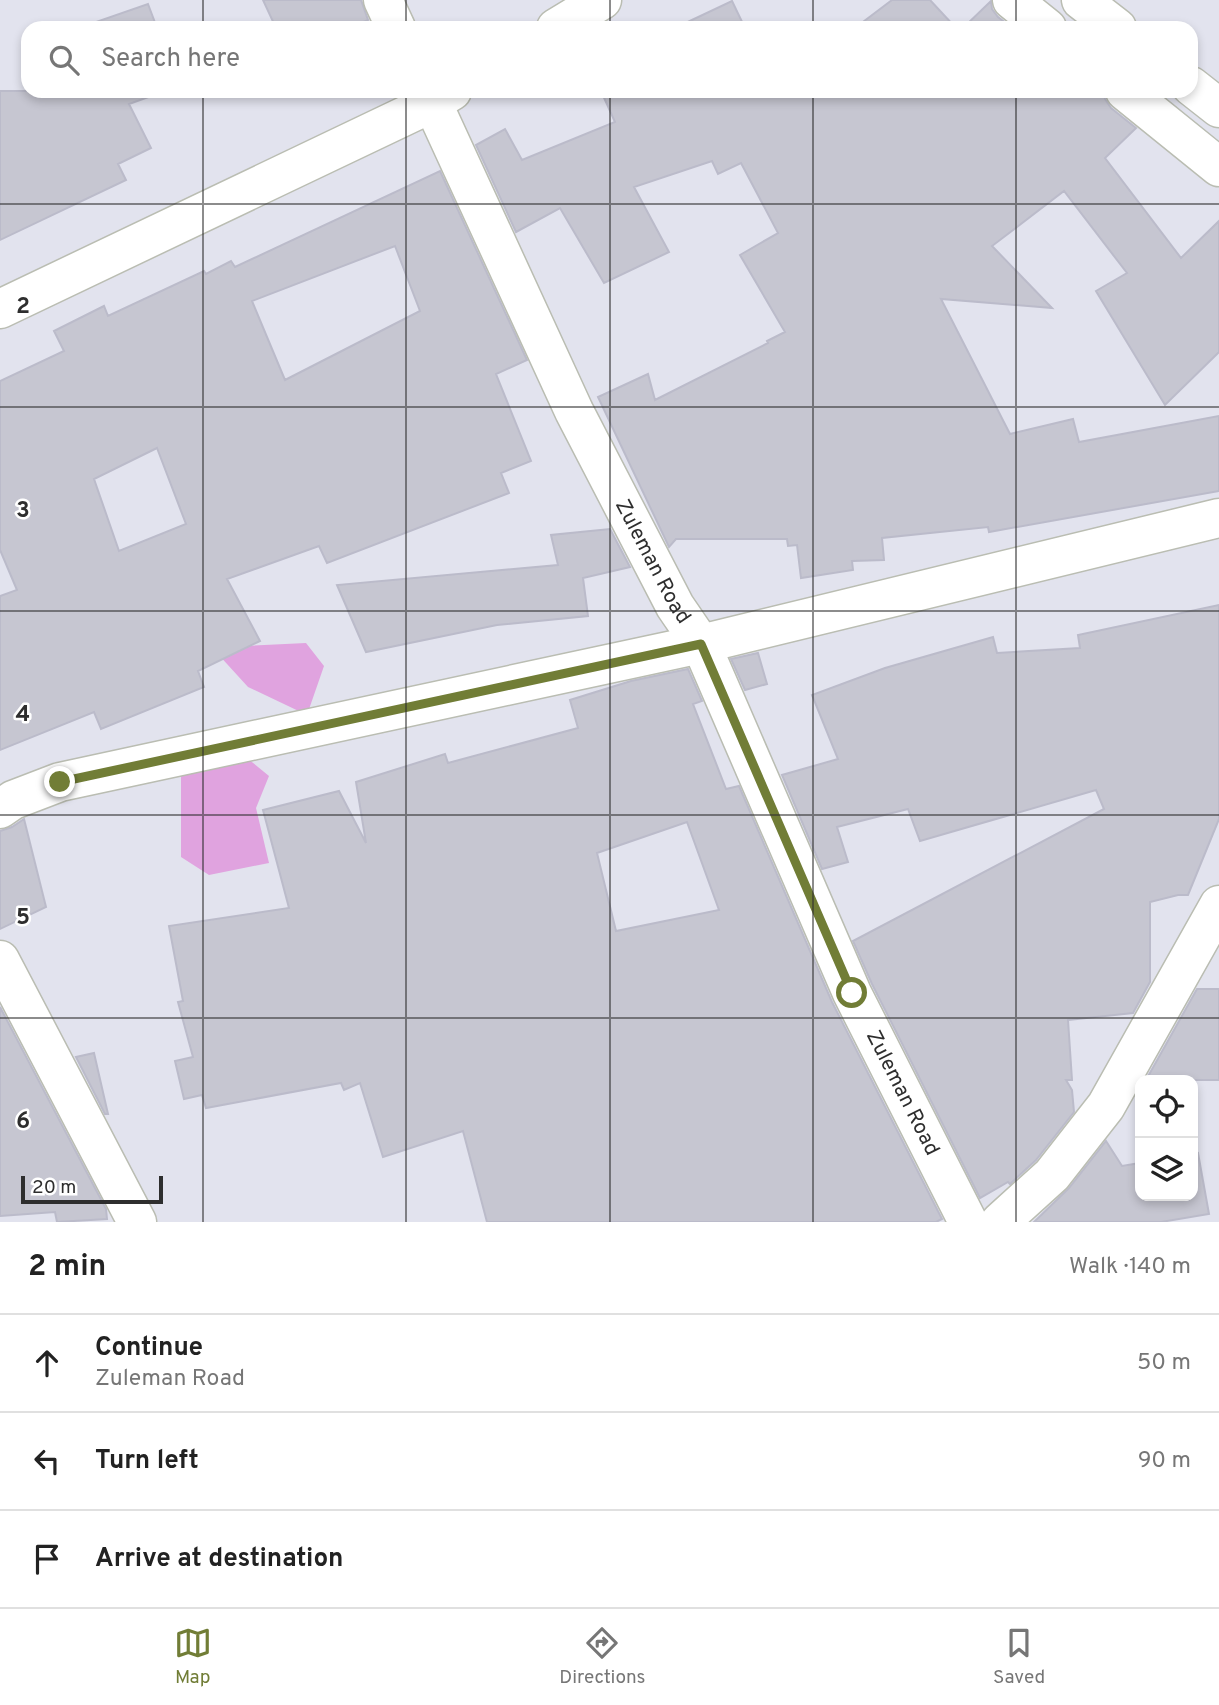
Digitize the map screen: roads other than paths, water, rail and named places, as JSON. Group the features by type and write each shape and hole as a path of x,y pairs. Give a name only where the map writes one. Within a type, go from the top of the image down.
{"street":[{"path":"383,0 393,21"},
{"path":"568,21 602,0"},
{"path":"1012,0 1038,21"},
{"path":"1081,0 1108,21"},
{"path":"1198,92 1219,108"},
{"path":"0,309 431,98"},
{"name":"Zuleman Road","path":"438,98 574,411 675,606 701,644 852,993 968,1222"},
{"path":"1134,98 1219,167"},
{"path":"0,809 13,800 60,782 701,644 1219,518"},
{"path":"1000,1222 1052,1174 1106,1106 1219,905"},
{"path":"0,960 137,1222"}]}
